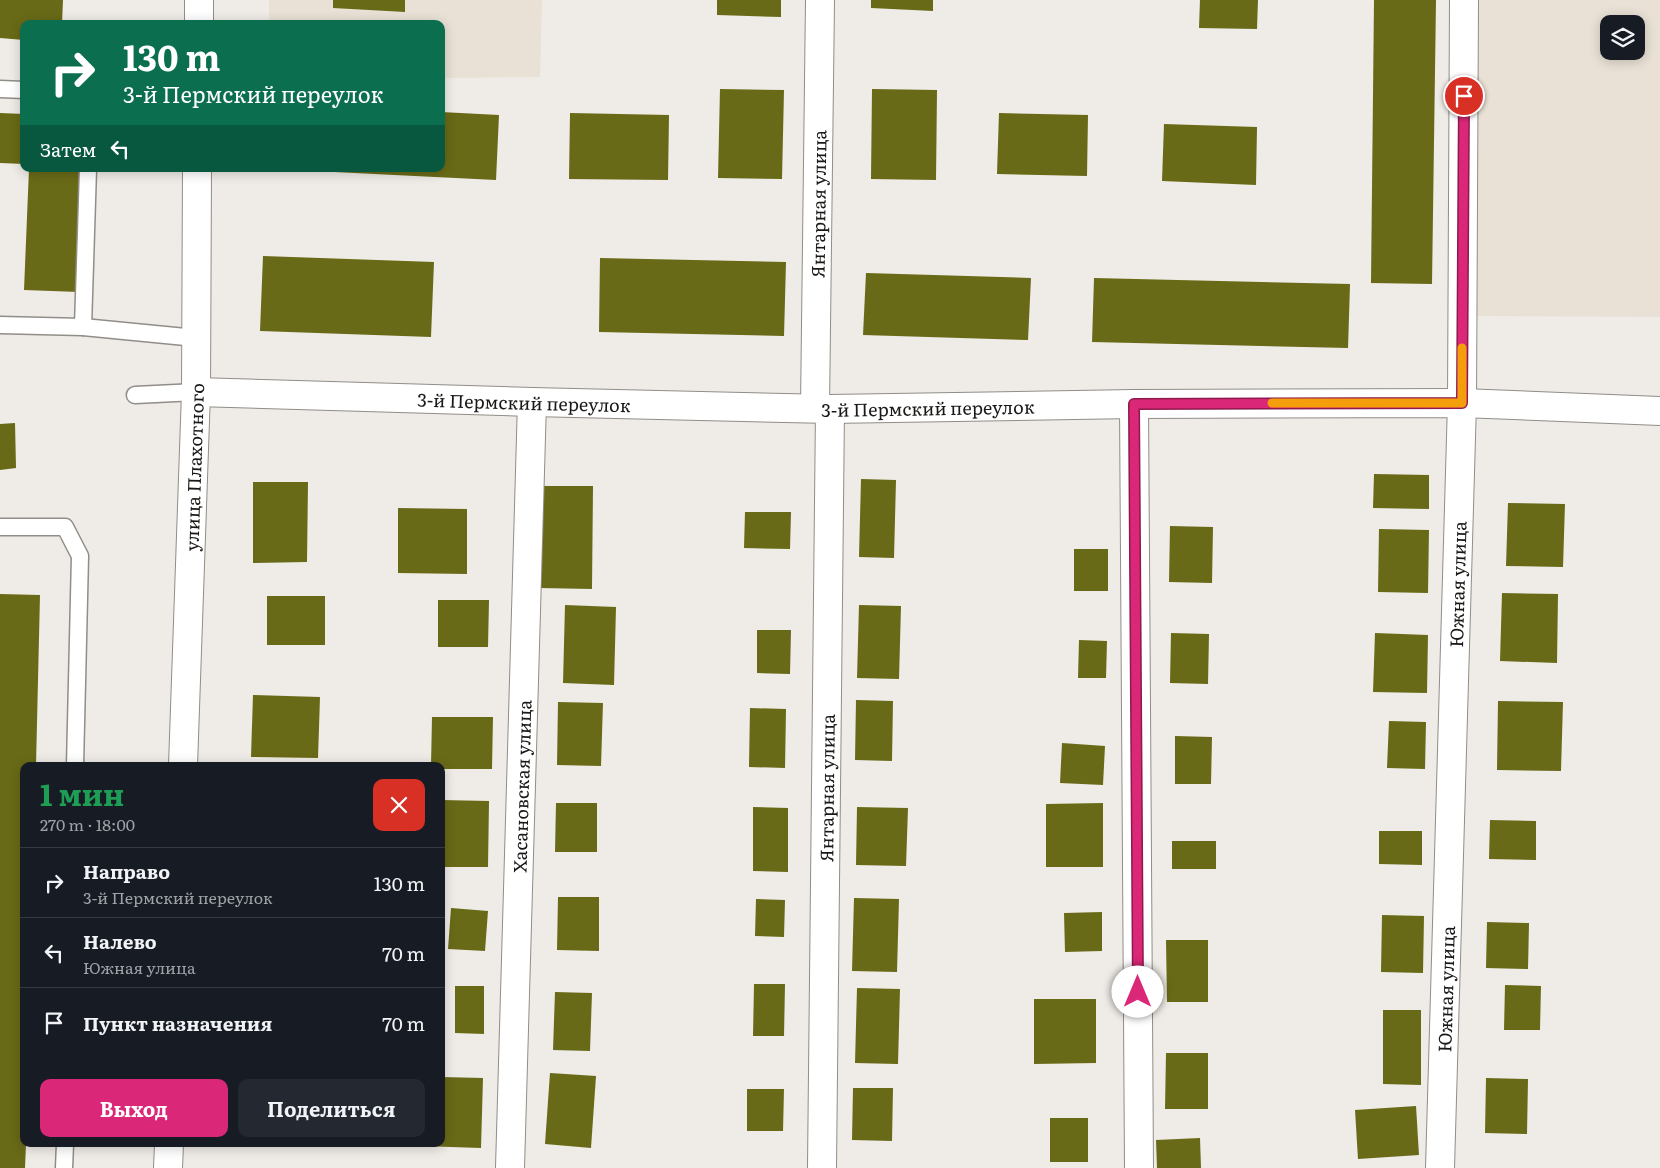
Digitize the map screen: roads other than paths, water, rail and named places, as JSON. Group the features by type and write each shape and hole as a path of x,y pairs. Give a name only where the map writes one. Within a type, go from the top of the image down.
{"street":[{"path":"198,20 199,0"},
{"name":"Янтарная улица","path":"820,0 823,408 822,1168"},
{"name":"Южная улица","path":"1440,1168 1462,403 1464,0"},
{"name":"улица Плахотного","path":"183,762 196,392 197,172"},
{"name":"3-й Пермский переулок","path":"196,392 823,408 1134,404 1462,403 1660,411"},
{"name":"Хасановская улица","path":"510,1168 532,402"},
{"path":"1134,404 1139,1168"},
{"path":"168,1168 169,1147"}],"lane":[{"path":"0,90 20,90"},
{"path":"83,327 88,172"},
{"path":"0,325 83,327 196,338"},
{"path":"135,395 196,392"},
{"path":"0,526 65,527 80,556 75,762"},
{"path":"64,1147 64,1168"}]}
